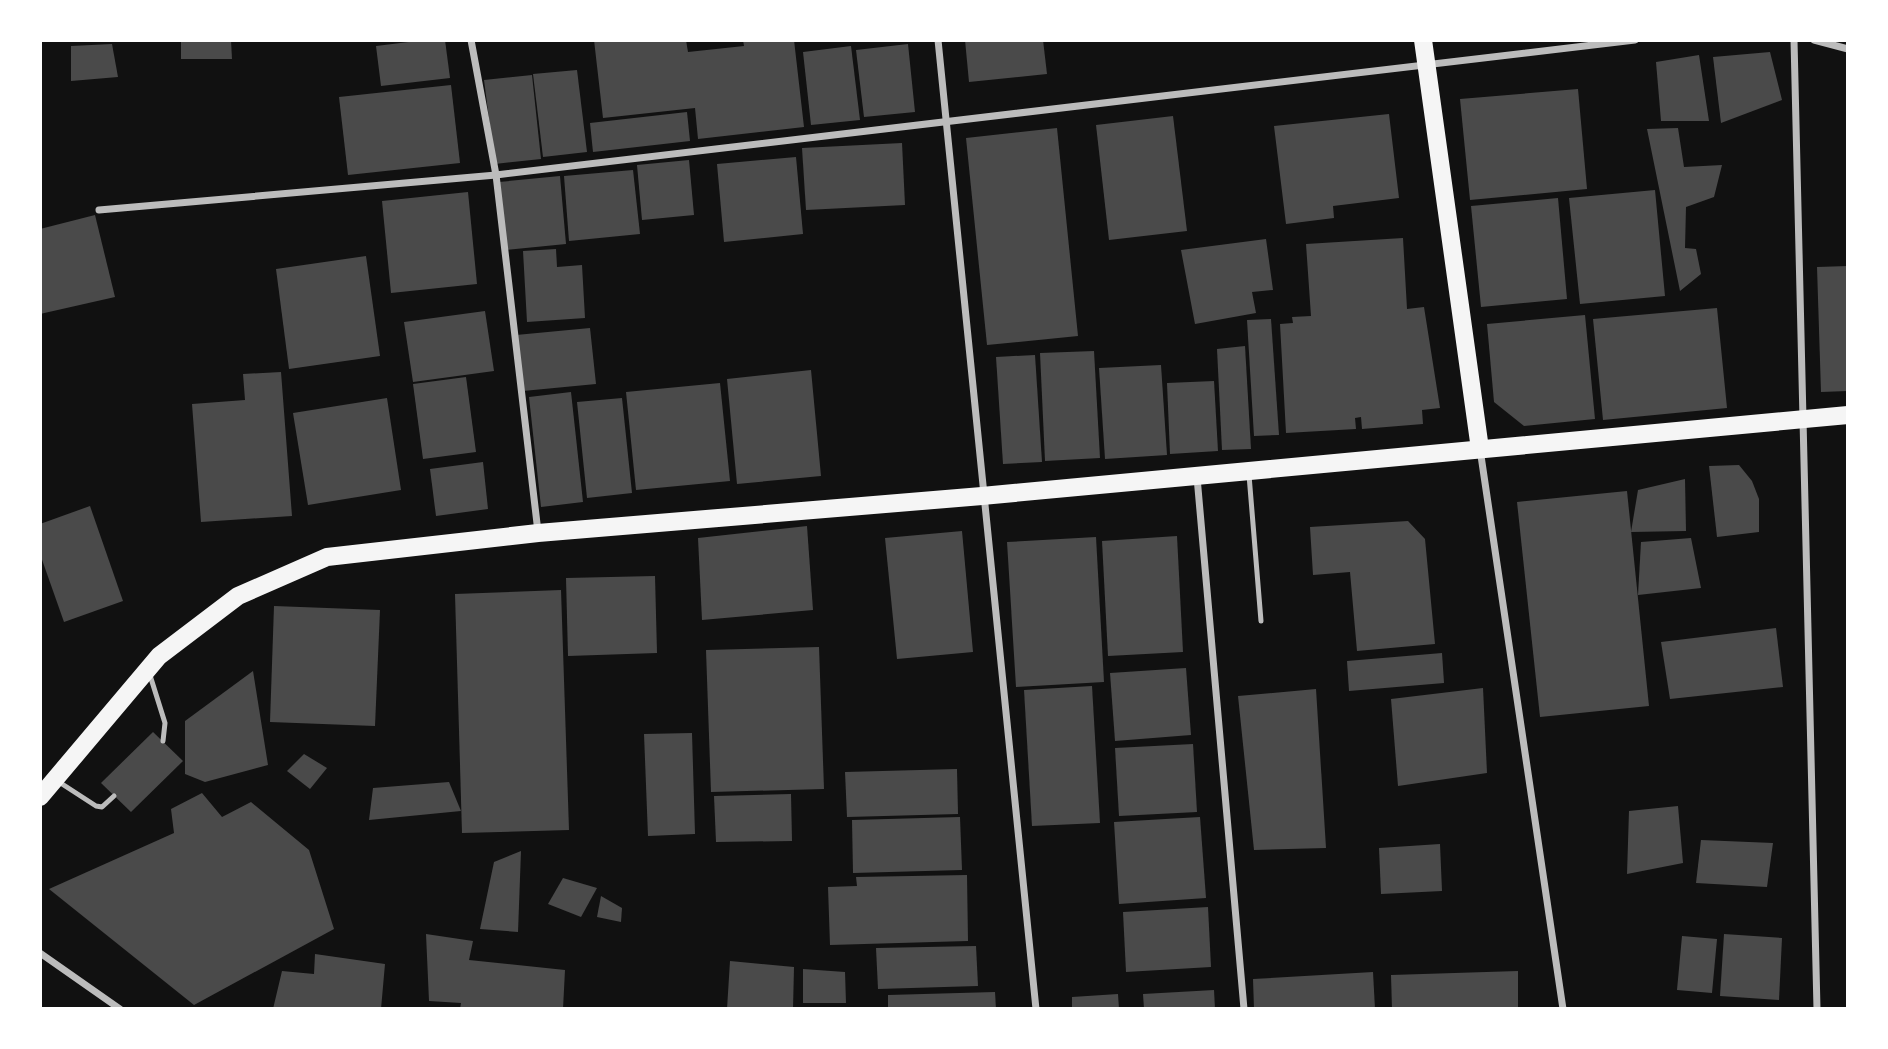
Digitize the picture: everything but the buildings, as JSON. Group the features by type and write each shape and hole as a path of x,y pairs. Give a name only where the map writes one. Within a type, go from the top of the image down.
{"main road":[{"path":"1423,40 1480,449"},
{"path":"40,797 159,656 237,596 327,556 538,533 1197,477 1848,415"}],"street":[{"path":"471,40 496,175 538,533"},
{"path":"938,40 1035,1009"},
{"path":"99,210 496,175 1635,40"},
{"path":"1794,40 1817,1009"},
{"path":"1814,40 1848,49"},
{"path":"1480,449 1563,1009"},
{"path":"1197,477 1244,1009"},
{"path":"40,953 120,1009"}],"lane":[{"path":"1249,472 1261,621"},
{"path":"148,669 165,723 163,741"},
{"path":"55,779 96,806 102,807 114,796"}]}
